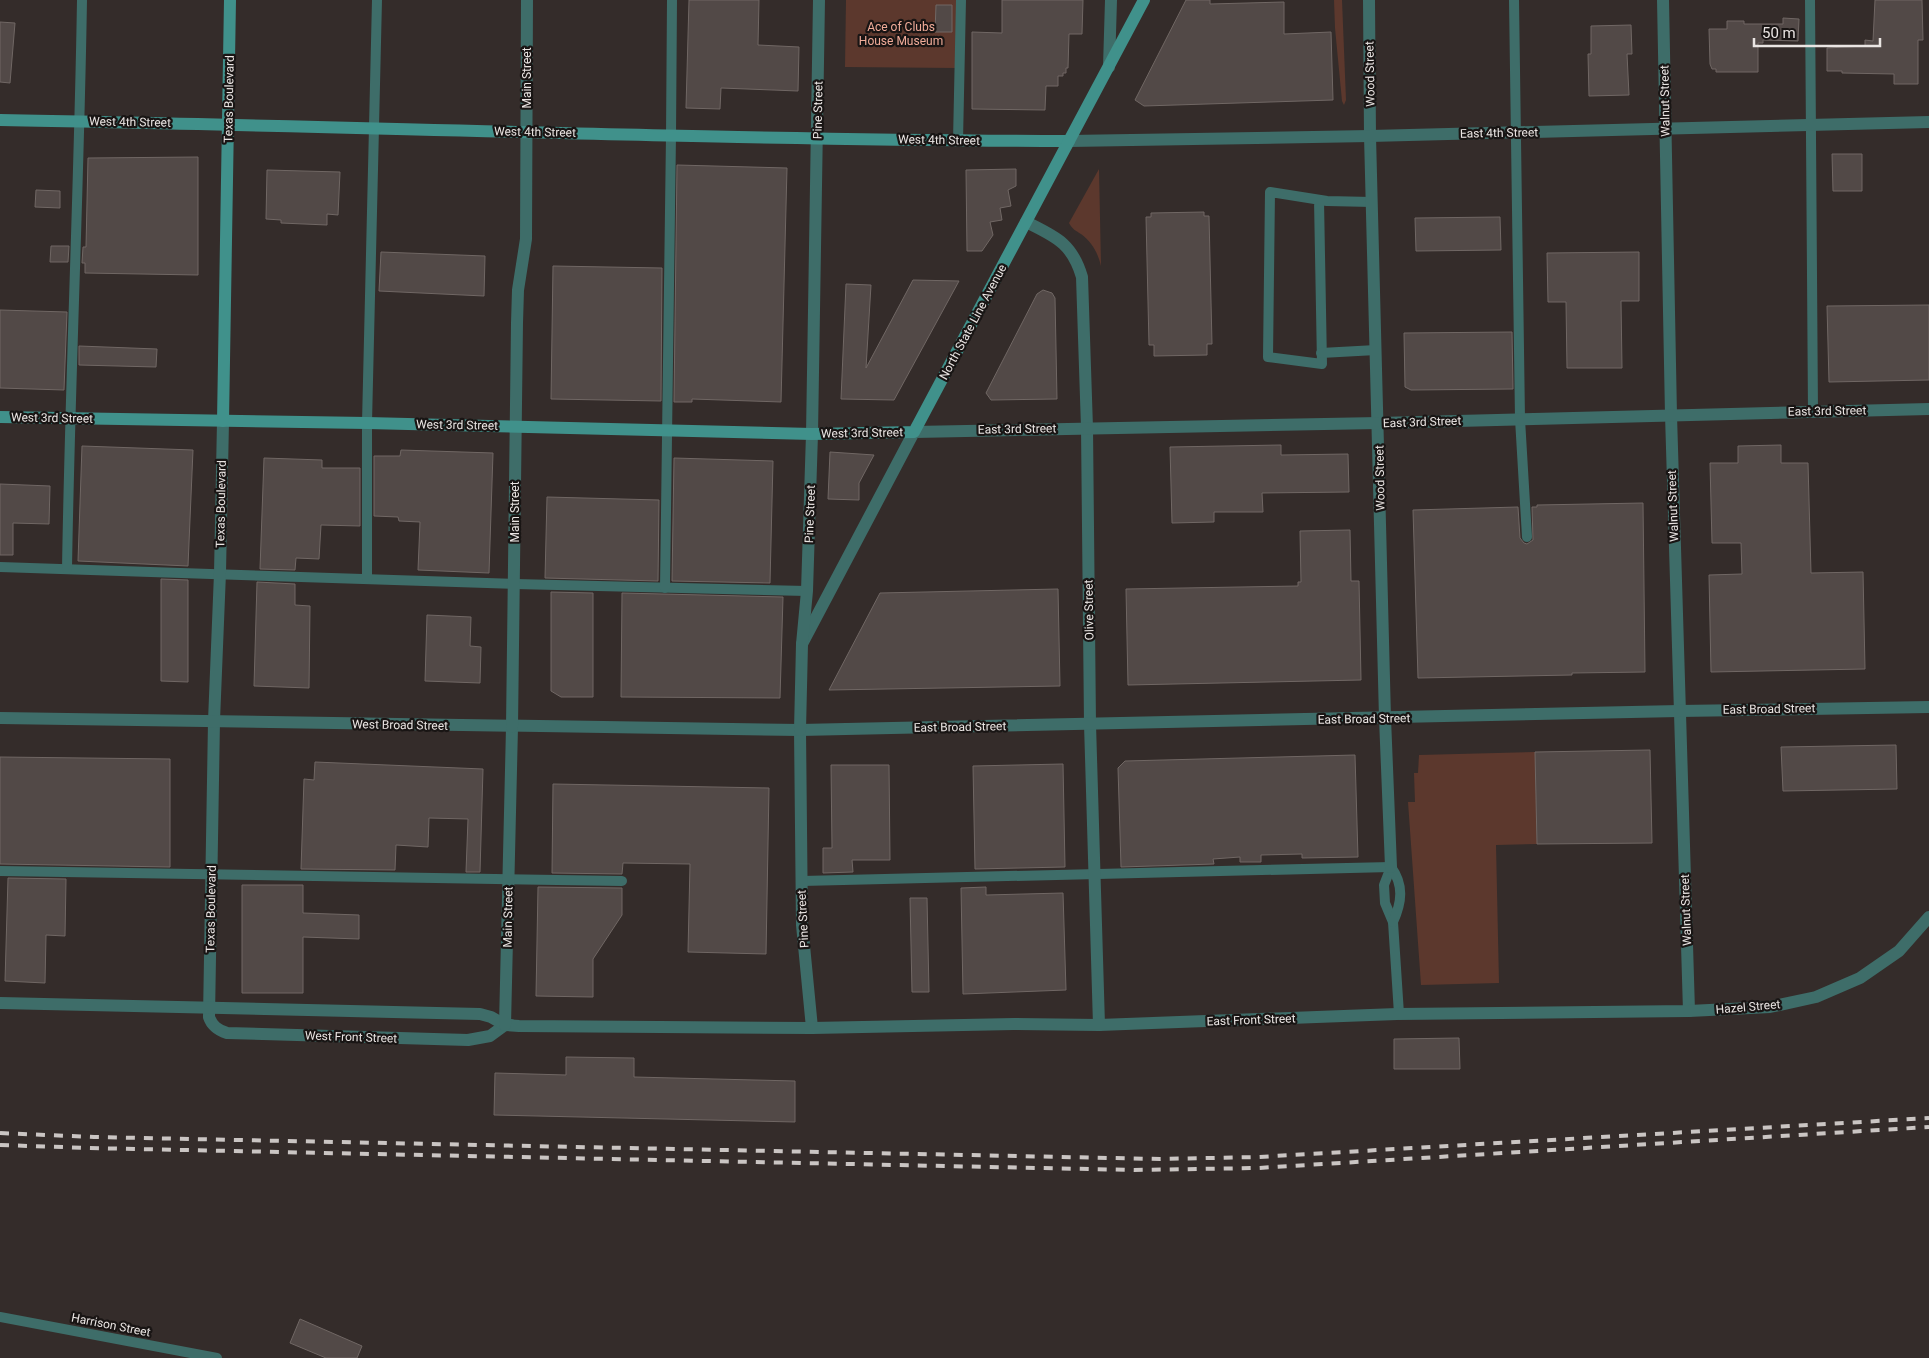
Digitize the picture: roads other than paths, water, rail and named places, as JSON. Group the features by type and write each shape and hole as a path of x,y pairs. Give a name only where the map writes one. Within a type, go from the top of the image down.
{"main road":[{"name":"Texas Boulevard","path":"223,421 230,0"},
{"name":"North State Line Avenue","path":"914,432 1144,0"},
{"name":"West 4th Street","path":"0,120 817,138 1069,141"},
{"name":"West 3rd Street","path":"0,417 515,426 812,434 914,432"}],"street":[{"name":"Main Street","path":"505,1025 515,584 515,426 518,290 526,239 527,0"},
{"name":"Pine Street","path":"812,1028 802,926 800,730 812,434 819,0"},
{"path":"1109,67 1111,0"},
{"name":"Wood Street","path":"1369,0 1370,136 1379,423 1385,718 1391,867"},
{"name":"Walnut Street","path":"1662,0 1671,415 1689,1011"},
{"name":"East 4th Street","path":"1069,141 1370,136 1929,122"},
{"name":"Olive Street","path":"1026,222 1050,234 1067,246 1077,260 1082,277 1087,428 1090,724 1099,1024"},
{"name":"East 3rd Street","path":"914,432 1379,423 1929,409"},
{"name":"Texas Boulevard","path":"209,1008 214,720 220,573 223,421"},
{"name":"North State Line Avenue","path":"802,644 914,432"},
{"name":"East Broad Street","path":"800,730 1679,710 1929,708"},
{"name":"West Broad Street","path":"0,718 800,730"},
{"name":"Hazel Street","path":"1689,1011 1770,1007 1816,997 1860,978 1899,952 1929,917"},
{"name":"West Front Street","path":"0,1003 480,1014 491,1017 505,1025 812,1028"},
{"name":"West Front Street","path":"209,1008 211,1022 227,1033 468,1040 490,1036 505,1025"},
{"name":"East Front Street","path":"812,1028 1099,1024 1399,1014 1689,1011"}],"lane":[{"path":"67,569 69,418 80,122 82,0"},
{"path":"367,579 366,423 376,0"},
{"path":"665,588 672,0"},
{"path":"958,140 961,0"},
{"path":"1514,0 1520,419 1527,537"},
{"path":"1810,0 1813,412"},
{"path":"1319,200 1322,364 1268,357 1270,192 1319,200 1372,202"},
{"path":"1321,353 1376,350"},
{"path":"0,567 515,584 807,591"},
{"path":"802,881 1391,867"},
{"path":"1391,867 1384,885 1385,903 1393,922 1399,1014"},
{"path":"1391,867 1401,887 1399,906 1393,922"},
{"path":"0,871 622,881"},
{"name":"Harrison Street","path":"0,1316 217,1358"}],"railway":[{"path":"0,1133 94,1137 1160,1159 1258,1157 1929,1118"},
{"path":"0,1145 1134,1170 1258,1168 1929,1127"}],"park label":[{"name":"Ace of Clubs House Museum","path":"901,34"}]}
